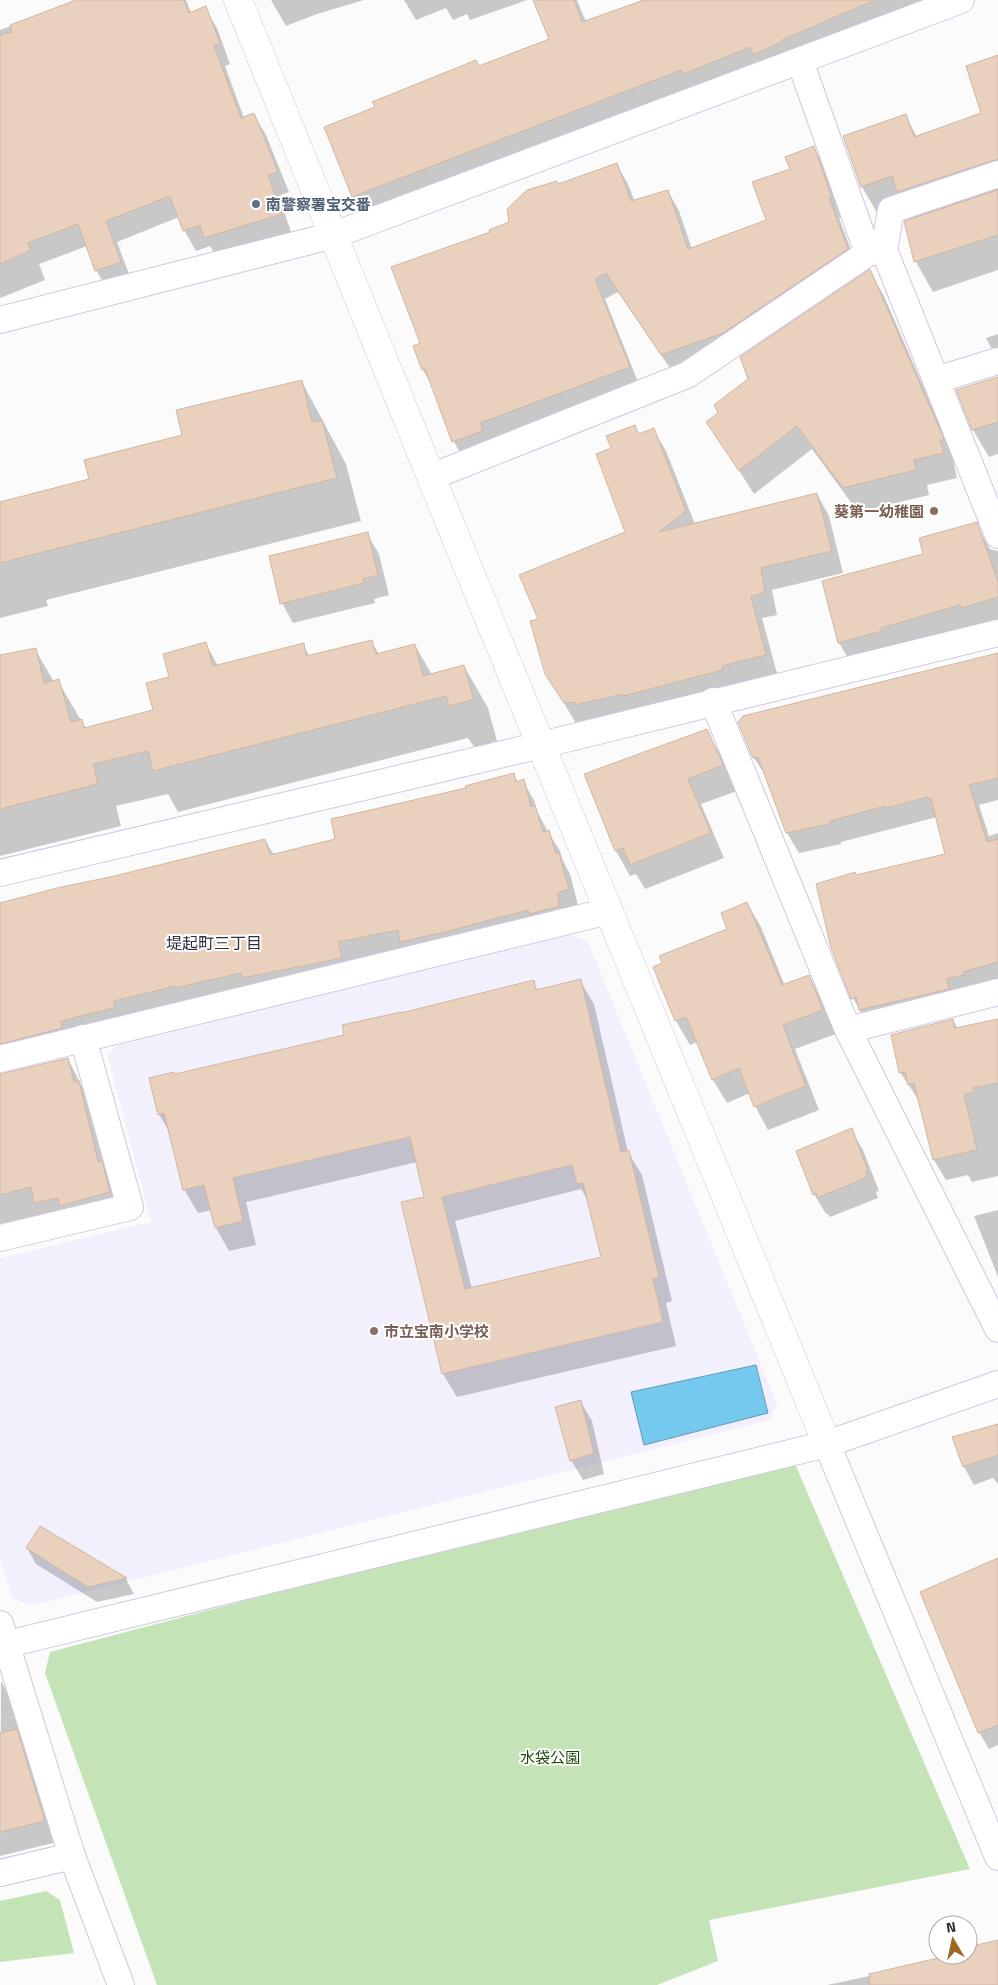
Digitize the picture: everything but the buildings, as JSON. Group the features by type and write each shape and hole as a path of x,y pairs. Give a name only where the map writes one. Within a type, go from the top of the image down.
{"street":[{"path":"238,0 827,1444 990,1813 998,1857"},
{"path":"0,320 334,235 957,1"},
{"path":"800,61 876,252 936,380 998,535"},
{"path":"431,477 687,375 876,252 891,210 998,174"},
{"path":"936,380 998,360"},
{"path":"0,873 998,633"},
{"path":"713,702 848,1030 998,1329"},
{"path":"0,1058 609,911"},
{"path":"848,1030 998,992"},
{"path":"0,1238 130,1207 83,1038"},
{"path":"122,1985 72,1856 2,1638 827,1444 998,1384"},
{"path":"0,1873 72,1856"}],"shaded area":[{"name":"市立宝南小学校","path":"570,934 588,942 777,1404 769,1420 31,1606 12,1598 0,1559 0,1258 151,1222 107,1054 121,1043"}],"green space":[{"name":"水袋公園","path":"792,1457 970,1869 709,1920 718,1961 657,1985 157,1985 45,1673 50,1652"},
{"path":"46,1891 60,1900 74,1953 0,1962 0,1901"}],"water":[{"path":"756,1365 768,1413 644,1445 631,1392"}],"place":[{"name":"南警察署宝交番","path":"256,204"},
{"name":"葵第一幼稚園","path":"934,511"},
{"name":"市立宝南小学校","path":"374,1331"}],"district":[{"name":"堤起町三丁目","path":"214,943"}]}
